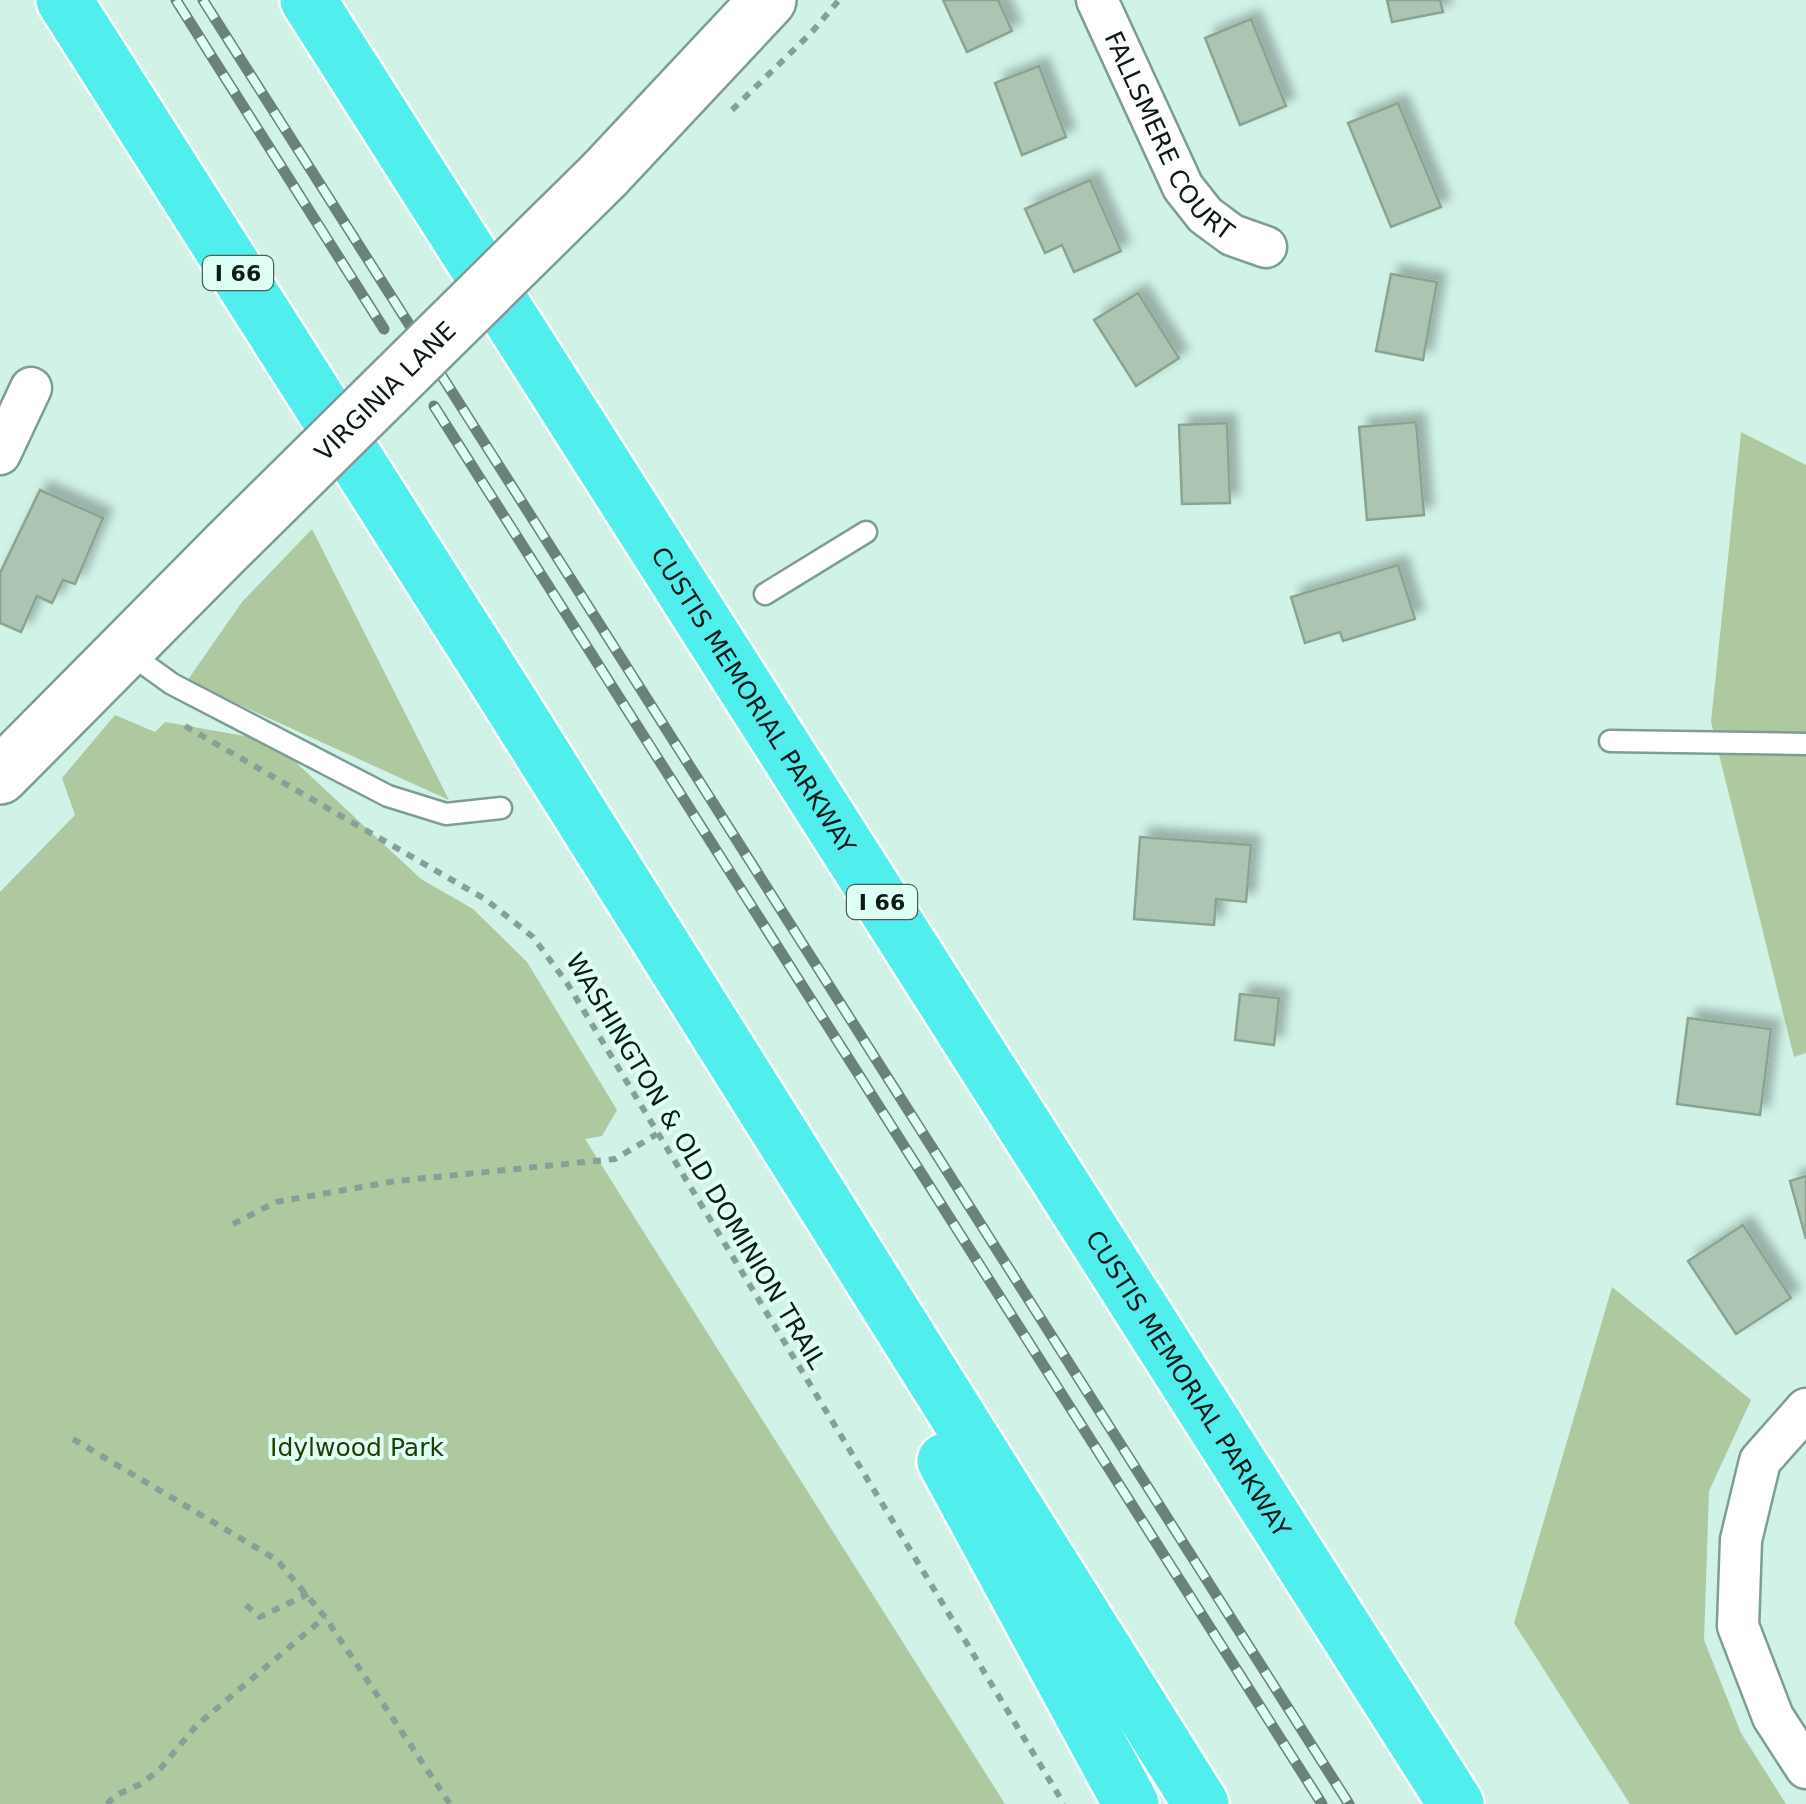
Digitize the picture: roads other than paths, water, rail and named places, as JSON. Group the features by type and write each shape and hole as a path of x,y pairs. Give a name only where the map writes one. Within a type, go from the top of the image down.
{"highway":[{"name":"I 66","path":"64,0 1201,1804"},
{"name":"CUSTIS MEMORIAL PARKWAY","path":"308,0 1456,1804"},
{"path":"642,916 1048,1646 1130,1804"},
{"path":"642,916 1060,1519 1238,1804"}],"street":[{"name":"VIRGINIA LANE","path":"5,761 126,651 604,175 768,0"},
{"name":"FALLSMERE COURT","path":"1096,0 1182,187 1205,216 1232,235 1266,247"},
{"path":"0,454 31,388"},
{"path":"1806,1409 1760,1461 1741,1540 1738,1626 1773,1717 1806,1768"}],"lane":[{"path":"765,594 866,532"},
{"path":"126,651 172,684 388,796 446,814 502,808"},
{"path":"1610,740 1806,744"}],"railway":[{"path":"176,0 384,329"},
{"path":"203,0 1349,1804"},
{"path":"434,406 1322,1804"}],"park label":[{"name":"Idylwood Park","path":"357,1447"}]}
